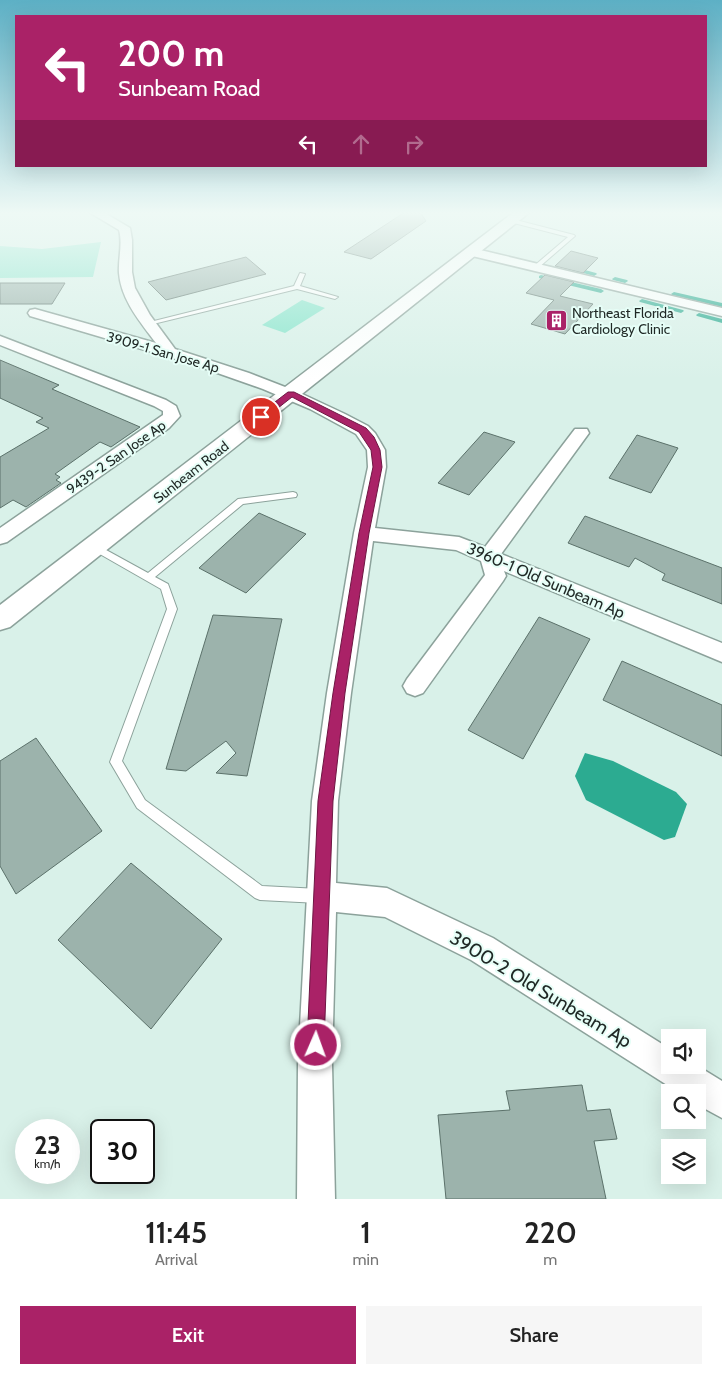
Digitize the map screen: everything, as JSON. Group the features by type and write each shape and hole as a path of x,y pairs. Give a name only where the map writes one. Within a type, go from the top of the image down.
{"street":[{"path":"125,268 129,294 169,351"},
{"name":"Sunbeam Road","path":"2,616 94,547 452,268"},
{"path":"540,268 722,312"},
{"name":"3909-1 San Jose Ap","path":"35,313 80,328 169,351 291,394 362,430 369,437 376,450 377,467 364,533 339,693 327,792 315,1064 316,1199"},
{"name":"9439-2 San Jose Ap","path":"0,340 160,403 170,409 172,416 0,537"},
{"path":"415,686 496,576 489,556 581,433"},
{"name":"3960-1 Old Sunbeam Ap","path":"364,533 459,544 722,653"},
{"name":"3900-2 Old Sunbeam Ap","path":"322,896 387,902 482,949 722,1101"}],"lane":[{"path":"297,287 302,274"},
{"path":"150,323 297,287 335,297"},
{"path":"148,577 242,501 293,495"},
{"path":"94,547 165,587 172,609 116,762 141,804 260,893 322,896"}],"shaded area":[{"path":"0,268 95,268 93,277 0,278"},
{"path":"302,300 325,308 285,333 262,325"},
{"path":"585,753 613,761 676,792 687,804 675,837 664,840 586,800 575,776"}],"building":[{"path":"203,268 259,268 266,274 166,300 148,282"},
{"path":"563,268 588,268 583,273"},
{"path":"545,275 574,282 560,296 593,304 565,334 531,324 554,300 526,293"},
{"path":"0,283 65,283 52,304 0,304"},
{"path":"0,360 59,385 52,389 140,427 111,447 100,442 55,474 60,477 56,480 61,483 26,507 13,500 0,508 0,457 49,428 36,422 43,418 0,398"},
{"path":"484,432 515,442 469,495 438,483"},
{"path":"637,435 678,448 651,493 609,478"},
{"path":"259,513 306,534 246,593 199,568"},
{"path":"585,516 722,568 722,604 662,580 665,574 635,558 629,567 568,543"},
{"path":"213,615 282,619 247,776 216,773 236,753 226,741 186,771 166,769"},
{"path":"539,617 590,639 523,759 468,730"},
{"path":"622,661 722,705 722,756 603,700"},
{"path":"36,738 102,831 16,894 0,866 0,761"},
{"path":"131,863 222,939 151,1029 58,940"},
{"path":"582,1085 587,1111 610,1109 617,1139 594,1141 606,1199 446,1199 438,1115 510,1110 506,1091"}],"waterway":[{"path":"574,269 594,274"},
{"path":"541,277 601,291"},
{"path":"615,279 625,281"},
{"path":"674,294 722,305"},
{"path":"642,301 681,311"},
{"path":"699,315 722,321"}],"place":[{"name":"Northeast Florida Cardiology Clinic","path":"556,321"}],"route":[{"path":"261,417 291,394 346,420 362,430 369,437 376,450 377,467 364,533 339,693 326,801 316,1045"}]}
